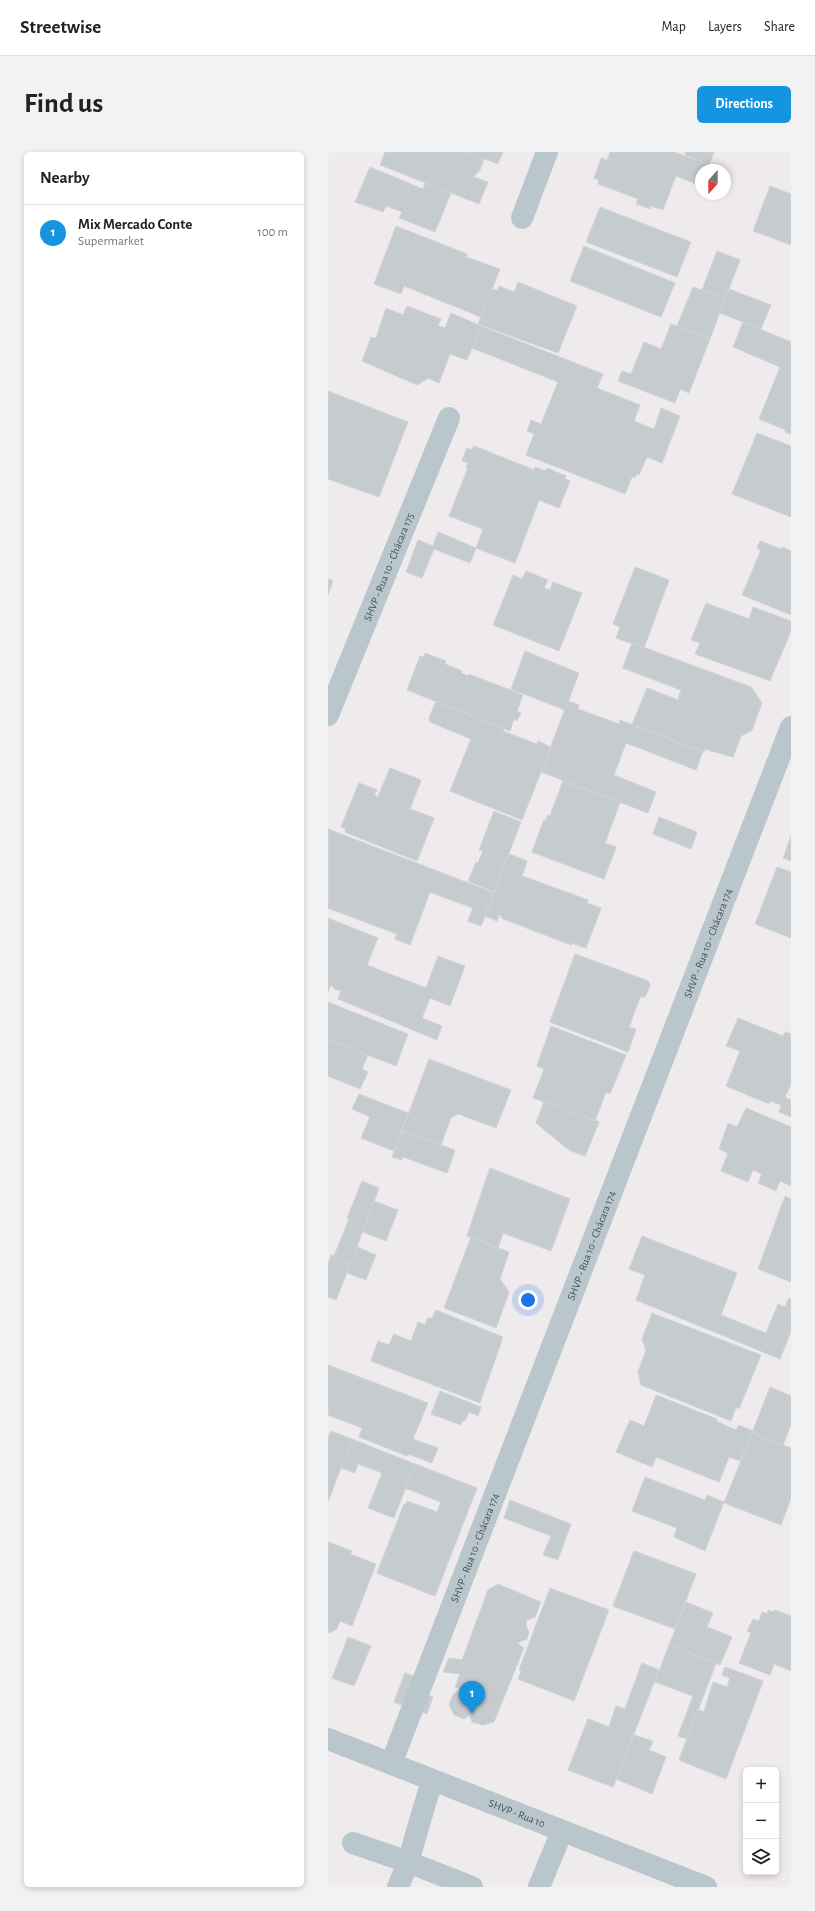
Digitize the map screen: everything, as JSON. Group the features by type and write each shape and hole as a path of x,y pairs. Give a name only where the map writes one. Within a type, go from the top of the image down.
{"street":[{"path":"522,218 547,152"},
{"name":"SHVP - Rua 10 - Chácara 175","path":"328,715 449,418"},
{"name":"SHVP - Rua 10 - Chácara 174","path":"391,1764 791,727"},
{"name":"SHVP - Rua 10","path":"328,1739 706,1887"},
{"path":"398,1887 408,1862 432,1780"},
{"path":"539,1887 562,1831"},
{"path":"353,1842 472,1887"}],"building":[{"path":"385,152 466,152 484,159 480,170 473,177 488,182 479,204 380,165"},
{"path":"466,152 503,152 498,164"},
{"path":"610,152 674,152 707,164 695,164 695,184 676,176 663,210 651,206 650,209 636,204 638,199 598,184 599,180 594,178 601,158 607,160"},
{"path":"684,152 714,152 709,164 685,155 686,153"},
{"path":"370,167 423,189 425,183 451,193 435,232 399,218 402,212 386,206 383,212 355,202"},
{"path":"770,186 791,194 791,245 753,231"},
{"path":"600,207 691,242 677,277 586,242"},
{"path":"396,226 467,254 466,257 500,269 481,317 404,286 401,294 374,284"},
{"path":"584,246 675,283 661,317 570,281"},
{"path":"717,251 740,260 725,299 702,290"},
{"path":"518,282 577,306 558,353 478,324 492,289 497,291 499,286 514,292"},
{"path":"693,287 725,299 710,339 677,326"},
{"path":"729,289 771,305 761,329 720,313"},
{"path":"407,306 441,319 438,326 445,328 451,313 481,326 467,360 450,354 439,383 428,378 417,385 362,361 371,337 376,338 386,308 403,315"},
{"path":"743,322 791,342 791,434 785,432 786,430 759,419 780,367 733,347"},
{"path":"671,324 710,339 689,393 680,389 675,403 618,381 622,371 631,374 644,342 661,349"},
{"path":"481,326 603,374 597,388 640,405 634,421 654,429 661,408 680,416 662,463 647,457 639,475 637,474 635,478 632,477 625,494 526,455 534,434 527,431 531,420 541,424 558,382 472,348"},
{"path":"328,391 408,422 379,497 328,479"},
{"path":"757,433 791,446 791,517 732,494"},
{"path":"474,446 534,470 535,467 545,471 547,468 566,476 565,479 570,481 559,508 539,500 515,563 476,548 483,529 449,516 468,468 466,467 468,463 462,461 467,448 472,450"},
{"path":"474,446 534,470 535,467 545,471 547,468 566,476 565,479 570,481 559,508 539,500 515,563 476,548 483,529 449,516 468,468 466,467 468,463 462,461 467,448 472,450"},
{"path":"438,532 476,548 470,563 434,549 422,578 406,572 418,540 433,546"},
{"path":"760,541 791,551 791,615 742,595 761,550 757,548"},
{"path":"635,567 669,580 644,648 616,638 620,627 613,624"},
{"path":"526,571 548,580 544,588 550,590 553,582 582,593 559,651 493,625 513,575 522,579"},
{"path":"328,579 333,581 328,595"},
{"path":"706,603 749,619 753,607 791,621 791,631 770,681 695,654 700,643 691,640"},
{"path":"632,643 751,687 762,703 752,730 741,736 733,757 705,749 704,752 632,725 647,688 678,700 681,690 623,668"},
{"path":"632,643 751,687 762,703 752,730 741,736 733,757 705,749 704,752 632,725 647,688 678,700 681,690 623,668"},
{"path":"525,651 579,673 565,710 511,689"},
{"path":"425,653 446,661 445,664 462,671 461,673 468,676 469,674 523,695 517,711 521,713 517,721 514,719 510,731 407,690 420,656 423,657"},
{"path":"436,701 504,728 503,731 537,744 538,741 551,747 522,820 450,791 471,739 430,722 429,718"},
{"path":"568,701 579,705 578,709 619,724 620,720 703,751 696,770 626,743 614,775 656,792 648,813 541,772"},
{"path":"390,768 421,780 410,809 434,818 417,861 345,832 346,829 341,827 359,783 377,790 374,795 378,797"},
{"path":"390,768 421,780 410,809 434,818 417,861 345,832 346,829 341,827 359,783 377,790 374,795 378,797"},
{"path":"563,781 620,802 605,843 616,847 604,879 532,852 544,820 545,821 548,815 550,816"},
{"path":"563,781 620,802 605,843 616,847 604,879 532,852 544,820 545,821 548,815 550,816"},
{"path":"494,811 521,822 494,892 468,881 476,862 478,863 483,851 479,850"},
{"path":"659,817 697,832 691,849 653,834"},
{"path":"328,829 494,893 481,926 468,921 473,908 430,892 410,945 395,939 397,934 328,908"},
{"path":"328,829 494,893 481,926 468,921 473,908 430,892 410,945 395,939 397,934 328,908"},
{"path":"791,836 791,861 783,858"},
{"path":"509,854 527,861 522,876 588,900 587,903 601,908 586,948 572,943 571,945 501,918 502,916 499,915 497,921 485,916"},
{"path":"509,854 527,861 522,876 588,900 587,903 601,908 586,948 572,943 571,945 501,918 502,916 499,915 497,921 485,916"},
{"path":"777,867 791,872 791,938 755,924"},
{"path":"328,918 378,938 367,965 426,988 438,956 465,966 450,1006 430,998 422,1018 442,1026 437,1040 338,999 341,990 336,990 331,985 328,992"},
{"path":"575,954 648,981 650,985 645,997 640,997 629,1027 636,1029 628,1052 550,1022"},
{"path":"575,954 648,981 650,985 645,997 640,997 629,1027 636,1029 628,1052 550,1022"},
{"path":"328,1002 408,1034 396,1066 328,1040"},
{"path":"738,1018 783,1036 785,1032 791,1034 791,1084 785,1097 791,1100 791,1117 779,1112 781,1105 770,1101 769,1104 726,1086 740,1051 726,1046"},
{"path":"551,1026 626,1055 610,1094 606,1092 595,1121 533,1098 544,1069 537,1066"},
{"path":"328,1040 368,1055 362,1069 368,1072 360,1089 328,1076"},
{"path":"429,1059 511,1090 496,1128 458,1114 451,1118 441,1145 402,1131"},
{"path":"359,1094 408,1113 394,1151 361,1138 370,1117 352,1109"},
{"path":"544,1102 599,1122 585,1156 569,1150 536,1123"},
{"path":"544,1102 599,1122 585,1156 569,1150 536,1123"},
{"path":"746,1108 791,1127 791,1186 780,1181 776,1191 758,1183 762,1174 753,1170 748,1182 721,1171 728,1153 719,1149 728,1123 737,1127"},
{"path":"402,1131 455,1150 447,1173 403,1157 402,1160 392,1157"},
{"path":"490,1168 570,1199 551,1251 503,1233 498,1248 467,1236"},
{"path":"490,1168 570,1199 551,1251 503,1233 498,1248 467,1236"},
{"path":"362,1181 379,1188 365,1225 347,1218"},
{"path":"785,1196 791,1199 791,1282 758,1269"},
{"path":"374,1201 398,1210 386,1241 363,1232"},
{"path":"349,1219 365,1225 351,1263 334,1256"},
{"path":"642,1236 737,1273 721,1315 766,1333 778,1304 785,1307 789,1298 791,1299 791,1331 780,1359 636,1300 645,1275 629,1269"},
{"path":"471,1237 509,1252 500,1279 509,1292 496,1328 444,1308"},
{"path":"357,1247 376,1255 366,1280 347,1273"},
{"path":"331,1255 351,1263 336,1300 328,1297 328,1264"},
{"path":"436,1310 503,1337 480,1403 371,1361 378,1341 389,1345 394,1334 411,1341 418,1322 425,1325 428,1318 432,1318"},
{"path":"652,1313 761,1355 739,1409 736,1407 731,1421 641,1385 638,1372 646,1350 642,1339"},
{"path":"328,1365 428,1403 413,1439 438,1448 432,1463 408,1454 407,1456 359,1437 362,1428 328,1415"},
{"path":"770,1387 791,1396 791,1424 783,1445 752,1433"},
{"path":"440,1391 481,1407 478,1416 469,1412 465,1421 462,1421 461,1425 431,1414"},
{"path":"656,1395 717,1419 716,1421 736,1430 739,1425 753,1431 740,1461 729,1457 719,1482 656,1457 652,1467 616,1452 630,1420 644,1426"},
{"path":"331,1431 352,1439 328,1502 328,1437"},
{"path":"752,1433 791,1448 791,1498 781,1525 724,1503"},
{"path":"352,1439 415,1464 394,1518 368,1508 382,1473 358,1464 355,1473 341,1468"},
{"path":"415,1464 477,1488 435,1596 377,1573 404,1504 406,1505 407,1501 437,1512 441,1502 405,1488"},
{"path":"415,1464 477,1488 435,1596 377,1573 404,1504 406,1505 407,1501 437,1512 441,1502 405,1488"},
{"path":"645,1477 705,1500 707,1495 724,1502 705,1551 674,1537 677,1528 632,1511"},
{"path":"510,1500 571,1524 558,1560 543,1555 551,1536 504,1518"},
{"path":"328,1542 352,1551 350,1554 376,1564 352,1626 340,1621 337,1629 330,1633 328,1632"},
{"path":"634,1551 696,1574 675,1629 613,1606"},
{"path":"634,1551 696,1574 675,1629 613,1606"},
{"path":"498,1584 541,1602 535,1617 527,1620 526,1626 529,1632 527,1639 517,1643 524,1648 494,1722 483,1725 472,1722 470,1715 464,1719 454,1715 449,1705 453,1694 459,1690 459,1688 455,1687 460,1674 443,1672 449,1658 462,1660 488,1590"},
{"path":"550,1588 609,1610 574,1701 518,1679 521,1671 519,1670"},
{"path":"686,1602 713,1613 707,1627 732,1637 720,1665 669,1645"},
{"path":"768,1610 774,1612 775,1610 791,1616 791,1671 774,1664 770,1675 739,1663 751,1633 747,1631 753,1619 759,1621 762,1612 767,1614"},
{"path":"348,1637 371,1646 354,1686 332,1678"},
{"path":"669,1645 716,1663 687,1739 678,1736 693,1696 655,1682"},
{"path":"669,1645 716,1663 687,1739 678,1736 693,1696 655,1682"},
{"path":"642,1663 659,1670 613,1787 568,1770 588,1719 609,1727 616,1706 625,1709"},
{"path":"642,1663 659,1670 613,1787 568,1770 588,1719 609,1727 616,1706 625,1709"},
{"path":"725,1667 763,1681 726,1779 679,1760 698,1710 704,1712 713,1682 727,1687 730,1678 722,1675"},
{"path":"725,1667 763,1681 726,1779 679,1760 698,1710 704,1712 713,1682 727,1687 730,1678 722,1675"},
{"path":"405,1673 416,1677 405,1706 394,1702"},
{"path":"405,1673 416,1677 405,1706 394,1702"},
{"path":"405,1674 416,1678 424,1693 433,1697 427,1714 394,1702"},
{"path":"634,1735 653,1741 649,1750 666,1757 652,1794 616,1779"}],"place":[{"name":"Mix Mercado Conte","path":"472,1714"}]}
